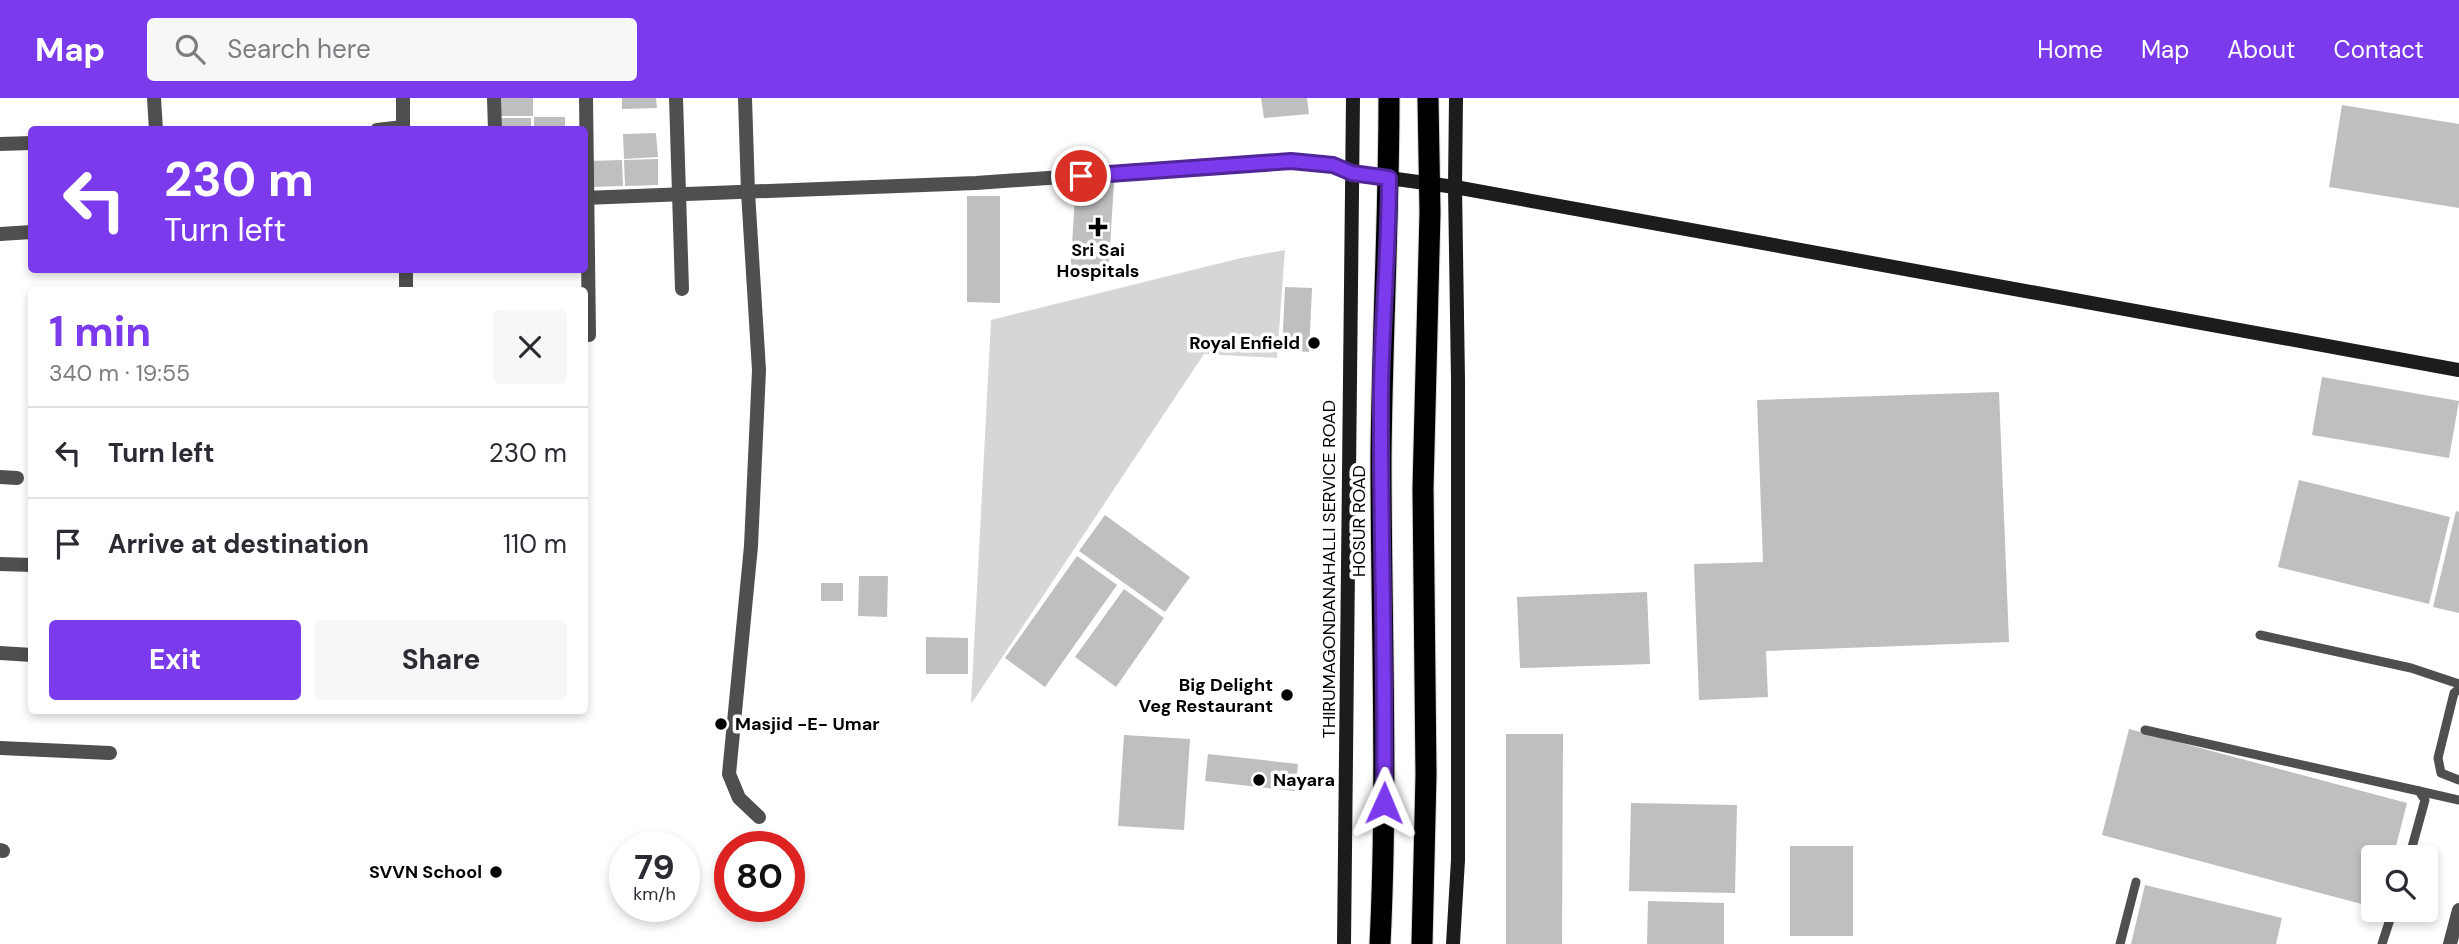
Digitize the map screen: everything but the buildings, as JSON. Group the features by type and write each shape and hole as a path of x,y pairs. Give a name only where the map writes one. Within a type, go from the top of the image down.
{"highway":[{"name":"HOSUR ROAD","path":"1380,944 1385,724 1381,388 1390,98"},
{"path":"1422,944 1426,775 1423,488 1428,98"}],"street":[{"path":"155,98 156,126"},
{"path":"403,98 403,126"},
{"path":"494,98 495,126"},
{"path":"586,98 586,126"},
{"path":"676,98 682,289"},
{"path":"745,98 759,370 751,546 729,774 739,798 759,817"},
{"name":"THIRUMAGONDANAHALLI SERVICE ROAD","path":"1344,944 1353,98"},
{"path":"1453,944 1458,860 1456,98"},
{"path":"0,144 28,143"},
{"path":"588,198 976,183 1291,161 1333,165 1352,173 1455,187 2459,370"},
{"path":"0,234 28,232"},
{"path":"588,301 589,335"},
{"path":"0,477 17,478"},
{"path":"0,564 28,565"},
{"path":"0,653 28,655"},
{"path":"0,748 110,753"},
{"path":"2451,944 2459,910"}],"lane":[{"path":"2260,635 2411,668 2459,687 2454,693 2438,758 2441,773 2459,780"},
{"path":"2146,730 2459,800"},
{"path":"2413,845 2425,800 2420,791"},
{"path":"2120,944 2136,882"},
{"path":"2382,944 2389,922"}],"shaded area":[{"path":"1285,250 1277,358 1204,354 971,704 991,320 1241,258"}],"place":[{"name":"Sri Sai Hospitals","path":"1098,227"},
{"name":"Royal Enfield","path":"1314,343"},
{"name":"Big Delight Veg Restaurant","path":"1287,695"},
{"name":"Masjid -E- Umar","path":"721,724"},
{"name":"Nayara","path":"1259,780"},
{"name":"SVVN School","path":"496,872"}],"route":[{"path":"1081,176 1291,161 1333,165 1352,173 1389,178 1381,388 1384,803"}]}
